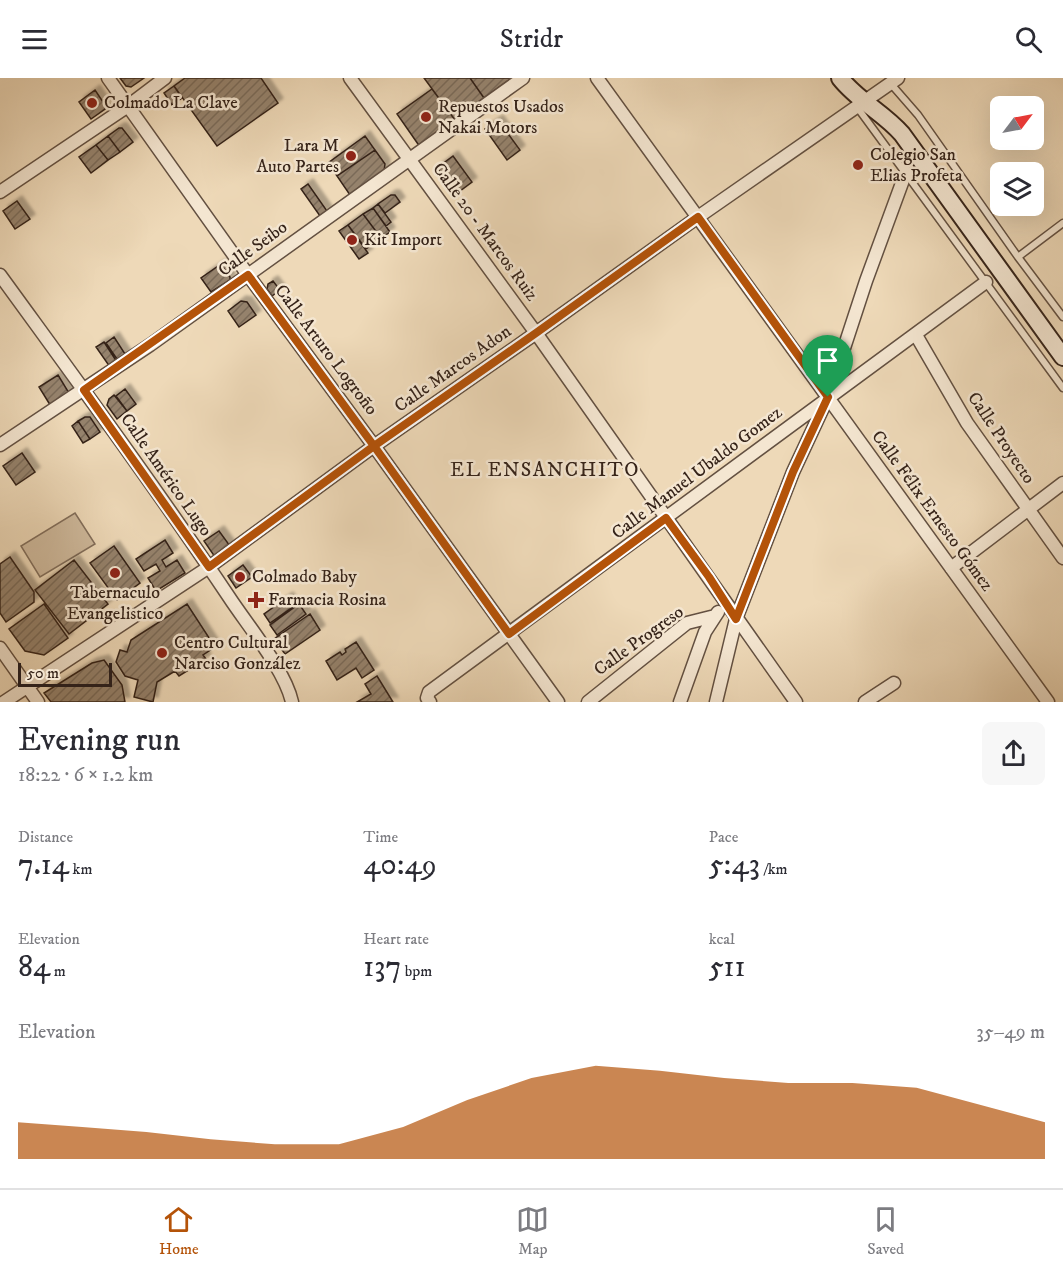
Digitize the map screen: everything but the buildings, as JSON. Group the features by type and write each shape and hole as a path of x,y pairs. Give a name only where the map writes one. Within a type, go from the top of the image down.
{"main road":[{"path":"840,78 860,104 884,115 903,134 1063,357"}],"street":[{"name":"Calle Arturo Logroño","path":"108,78 558,702"},
{"path":"0,192 128,106 165,78"},
{"name":"Calle 20 - Marcos Ruiz","path":"351,78 536,333 796,702"},
{"name":"Calle Seibo","path":"0,445 84,390 248,275 523,78"},
{"name":"Calle Félix Ernesto Gómez","path":"597,78 1048,702"},
{"name":"Calle Marcos Adon","path":"4,702 209,567 374,446 894,81"},
{"path":"716,702 736,619 793,472 828,397 866,281 906,172"},
{"name":"Calle Américo Lugo","path":"0,275 209,567 274,665 291,694 292,702"},
{"name":"Calle Manuel Ubaldo Gomez","path":"429,697 509,634 986,282"},
{"name":"Calle Proyecto","path":"916,335 967,423 1063,558"},
{"path":"951,568 1063,483"},
{"path":"680,702 698,649 715,616 726,602"},
{"name":"Calle Progreso","path":"588,702 687,623 715,616"},
{"path":"0,648 38,702"},
{"path":"865,702 894,683"}],"lane":[{"path":"894,81 1063,317"},
{"path":"860,104 906,172 1063,388"},
{"path":"1018,257 1063,223"}],"shaded area":[{"path":"75,513 95,544 40,577 21,546"}],"place":[{"name":"Colmado La Clave","path":"92,103"},
{"name":"Repuestos Usados Nakai Motors","path":"426,117"},
{"name":"Lara M Auto Partes","path":"351,156"},
{"name":"Colegio San Elias Profeta","path":"858,165"},
{"name":"Kit Import","path":"352,240"},
{"name":"Tabernaculo Evangelistico","path":"115,573"},
{"name":"Colmado Baby","path":"240,577"},
{"name":"Farmacia Rosina","path":"256,600"},
{"name":"Centro Cultural Narciso González","path":"162,653"}],"district":[{"name":"EL ENSANCHITO","path":"545,470"}],"route":[{"path":"828,397 698,217 374,446 248,275 84,390 209,567 374,446 509,634 666,518 736,619 793,472 828,397"}]}
